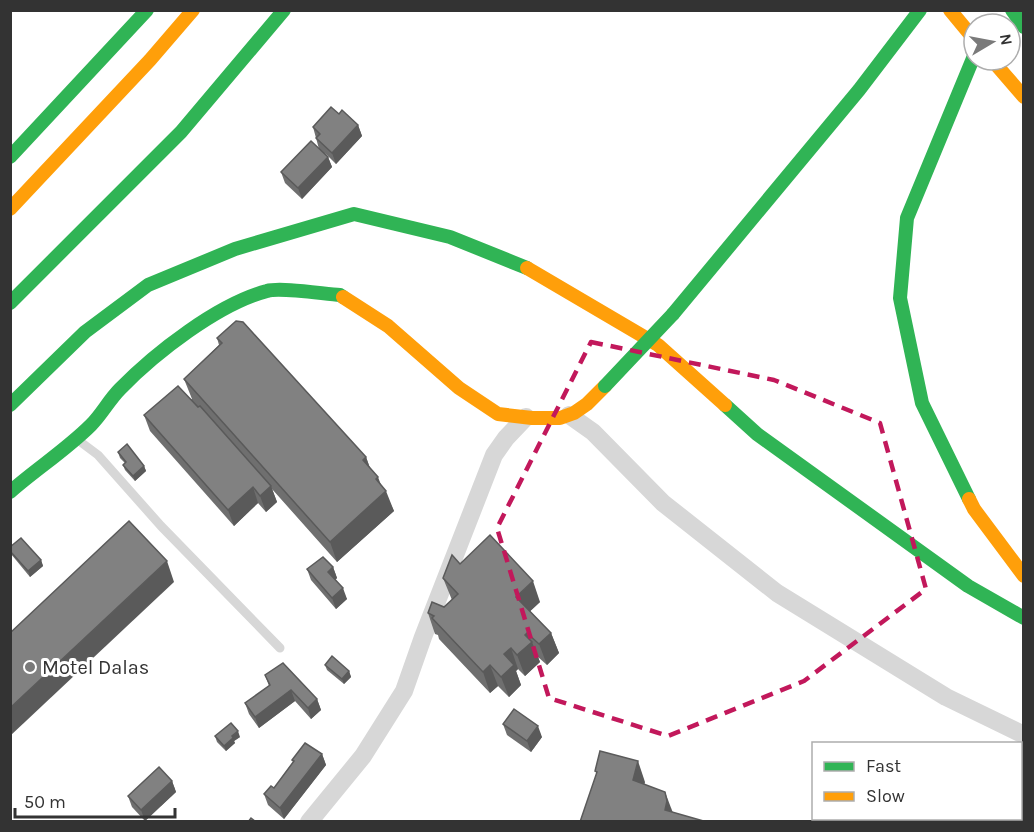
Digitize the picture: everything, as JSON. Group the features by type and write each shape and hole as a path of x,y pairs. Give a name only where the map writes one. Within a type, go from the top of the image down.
{"main road":[{"path":"10,157 147,10"},
{"path":"10,209 150,60 193,10"},
{"path":"10,303 181,132 284,10"},
{"path":"10,492 93,423 119,390 160,353 224,308 269,290 340,295 388,326 459,388 498,414 561,418 569,415 587,404 673,314 852,98 920,10"},
{"path":"950,10 962,24"},
{"path":"1012,10 1023,27"},
{"path":"967,72 907,218 900,298 922,403 974,509 1023,576"},
{"path":"1002,72 1023,97"},
{"path":"10,405 86,332 148,285 235,249 354,214 450,237 525,267 658,345 757,434 968,586 1023,618"}],"street":[{"path":"569,415 592,432 663,503 777,593 946,697 1023,735"},
{"path":"309,822 363,756 404,691 494,455 525,417"}],"lane":[{"path":"76,438 98,455 161,526 280,648"}],"highlighted area":[{"path":"591,342 774,380 880,423 926,589 804,681 668,736 549,698 497,528"}],"building":[{"path":"331,107 339,114 342,110 358,125 332,153 316,138 320,134 313,127"},
{"path":"311,141 328,157 298,188 281,172"},
{"path":"236,321 243,322 366,457 363,460 378,477 376,479 386,491 330,542 184,379 222,343 217,338"},
{"path":"178,386 198,407 200,406 271,486 260,496 253,487 228,510 144,415"},
{"path":"127,444 144,466 133,476 123,465 126,462 118,452"},
{"path":"129,521 167,561 10,708 10,633"},
{"path":"490,535 533,581 516,597 551,633 539,644 527,633 525,635 532,642 517,655 511,648 504,654 514,665 501,677 490,665 483,672 432,618 434,616 428,613 432,602 444,607 458,594 443,578 452,555 460,564"},
{"path":"21,538 41,560 28,571 10,551 10,547"},
{"path":"323,557 333,567 328,572 343,588 332,598 307,569"},
{"path":"332,656 349,671 342,679 325,665"},
{"path":"283,663 317,699 308,708 291,690 255,717 245,703 270,685 265,675"},
{"path":"514,709 538,726 527,741 503,724"},
{"path":"231,723 238,731 224,746 215,736"},
{"path":"305,743 322,754 280,808 264,794 271,786 274,788"},
{"path":"600,751 638,761 633,780 665,792 667,801 665,810 707,822 580,822 597,772 595,771"},
{"path":"159,767 172,781 141,810 128,796"}],"traffic: fast":[{"path":"10,157 147,10"},
{"path":"10,303 181,132 284,10"},
{"path":"673,314 859,90 920,10"},
{"path":"1012,10 1024,27"},
{"path":"967,72 907,218 900,298 922,403 969,499"},
{"path":"10,405 85,332 148,285 235,249 354,214 450,237 527,268"},
{"path":"10,492 95,421 120,389 151,360 208,318 248,297 273,290 302,291 343,297"},
{"path":"605,386 673,314"},
{"path":"725,405 757,434 968,586 1024,618"}],"traffic: slow":[{"path":"10,209 150,60 193,10"},
{"path":"950,10 962,24"},
{"path":"1002,72 1024,97"},
{"path":"527,268 658,345 725,405"},
{"path":"343,297 388,326 459,388 498,414 532,418 560,418 574,413 587,404 605,386"},
{"path":"969,499 1024,576"}],"place":[{"name":"Motel Dalas","path":"30,667"}]}
